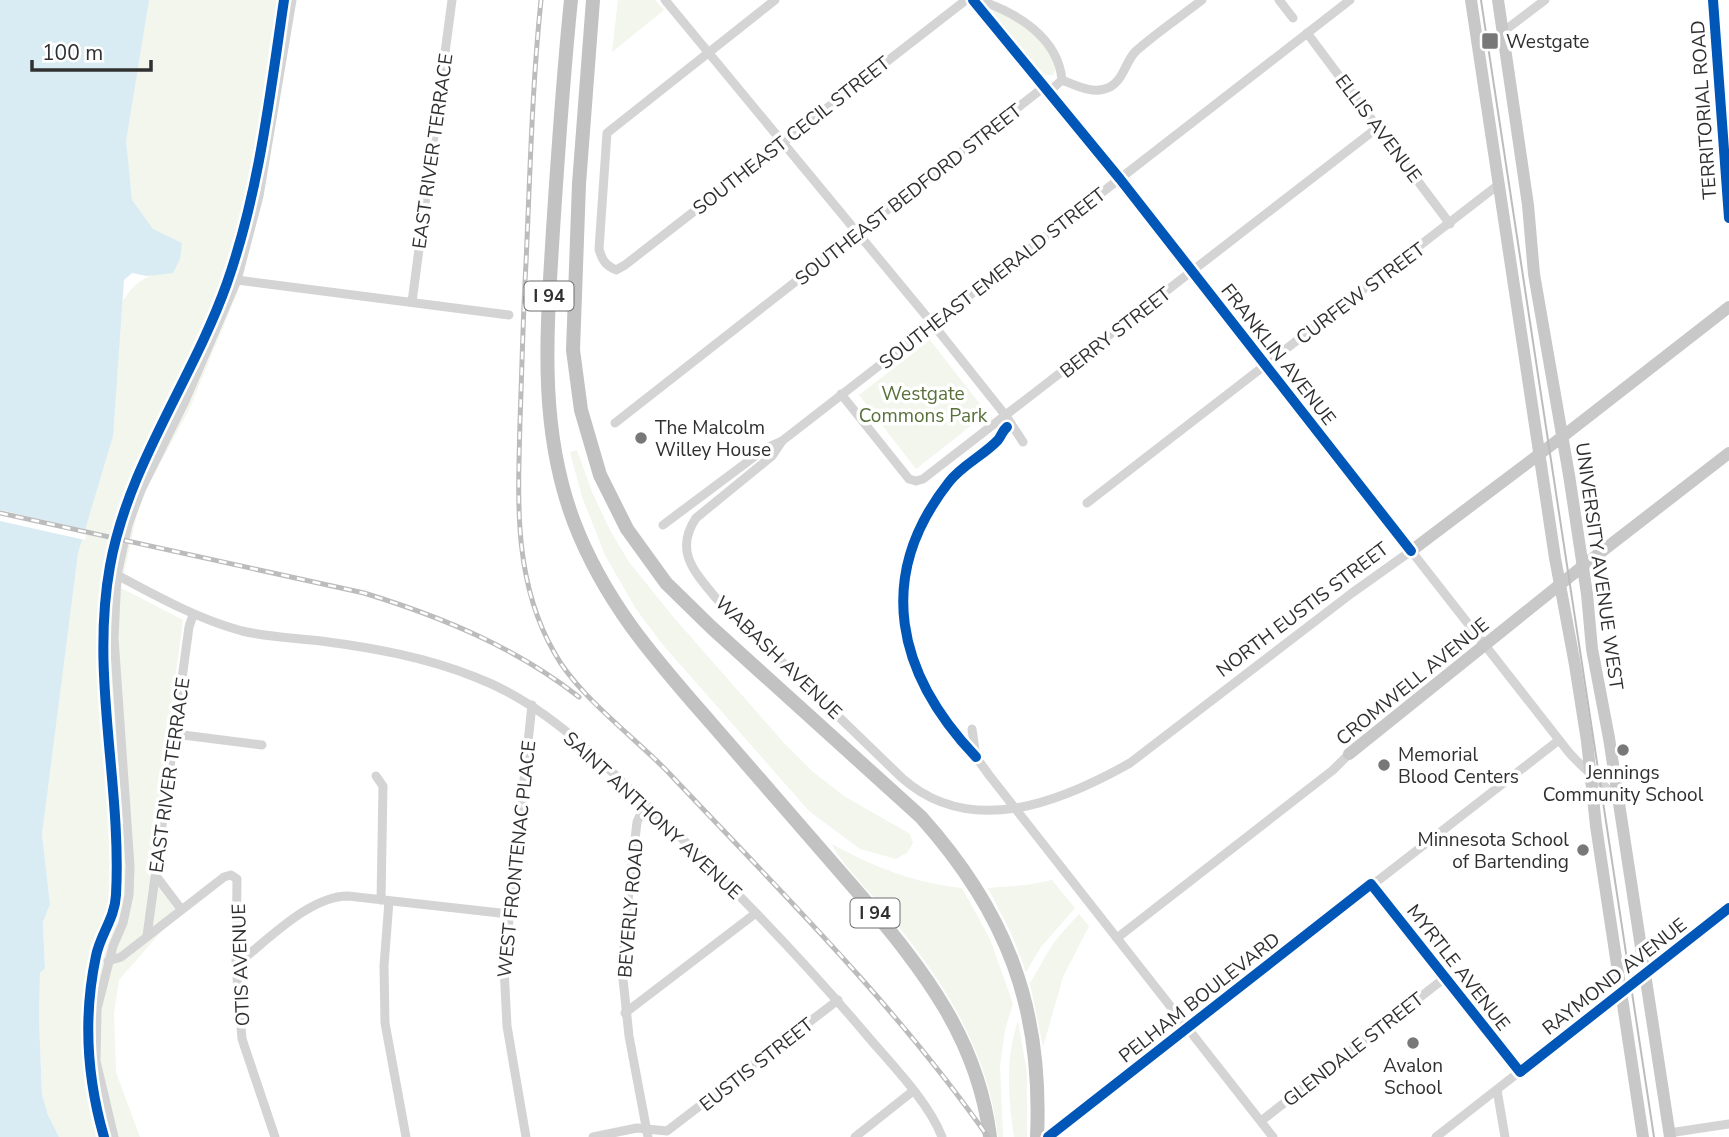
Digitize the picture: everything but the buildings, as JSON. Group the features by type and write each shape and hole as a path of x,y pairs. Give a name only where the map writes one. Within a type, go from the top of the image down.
{"highway":[{"name":"I 94","path":"571,0 562,82 546,342 552,438 562,485 574,520 602,583 635,634 840,871 930,982 952,1019 970,1059 983,1100 990,1137"},
{"name":"I 94","path":"593,0 579,184 573,349 581,410 600,475 627,529 666,583 711,627 900,797 921,817 959,862 994,918 1020,982 1034,1048 1037,1137"}],"main road":[{"name":"UNIVERSITY AVENUE WEST","path":"1471,0 1555,558 1576,665 1643,1137"},
{"name":"UNIVERSITY AVENUE WEST","path":"1498,0 1528,205 1534,274 1563,437 1583,566 1591,649 1619,801 1670,1135"},
{"name":"NORTH EUSTIS STREET","path":"1411,551 1729,307"},
{"name":"CROMWELL AVENUE","path":"1349,754 1729,453"}],"street":[{"path":"114,1137 96,1061 97,1009 108,961 123,923 129,895 130,866 114,638 117,575 128,525 141,490 185,401 237,280 259,196 292,0"},
{"name":"EAST RIVER TERRACE","path":"412,302 452,0"},
{"path":"666,0 932,323 1006,416 1023,442"},
{"path":"708,52 775,0"},
{"name":"SOUTHEAST CECIL STREET","path":"708,52 607,133 599,249 602,260 608,267 616,270 966,0"},
{"path":"975,0 1009,12 1037,32 1057,59 1062,80 1077,87 1092,89 1110,86 1123,74 1135,52 1202,0"},
{"name":"FRANKLIN AVENUE","path":"975,0 1193,272 1579,765 1606,785 1619,801"},
{"path":"1279,0 1293,18"},
{"name":"SOUTHEAST EMERALD STREET","path":"663,525 766,449 782,441 1350,0"},
{"path":"1479,50 1545,0"},
{"name":"TERRITORIAL ROAD","path":"1713,0 1729,218"},
{"name":"ELLIS AVENUE","path":"1307,33 1450,224"},
{"name":"SOUTHEAST BEDFORD STREET","path":"615,423 1044,87 1053,88 1062,80"},
{"name":"BERRY STREET","path":"841,394 909,479 923,479 1377,128"},
{"name":"CURFEW STREET","path":"1087,503 1498,186"},
{"path":"237,280 509,315"},
{"name":"WABASH AVENUE","path":"782,441 772,456 696,518 688,530 685,544 696,572 715,597 913,788 936,801 959,808 987,811 1015,808"},
{"name":"NORTH EUSTIS STREET","path":"1015,808 1090,784 1151,749 1352,593 1411,551"},
{"name":"SAINT ANTHONY AVENUE","path":"117,575 193,615 245,632 389,651 428,660 494,684 532,705 578,740 700,855 756,913 838,1000 913,1091 942,1137"},
{"name":"EAST RIVER TERRACE","path":"147,936 189,627 193,615"},
{"name":"WEST FRONTENAC PLACE","path":"526,1137 505,1016 504,967 532,705"},
{"path":"972,729 976,757 1273,1137"},
{"path":"174,734 262,745"},
{"name":"PELHAM BOULEVARD","path":"1048,1137 1559,740"},
{"name":"CROMWELL AVENUE","path":"1115,936 1333,770 1349,754"},
{"path":"376,776 383,786 385,1023 406,1137"},
{"name":"BEVERLY ROAD","path":"645,804 637,822 622,979 625,1013 648,1134"},
{"name":"OTIS AVENUE","path":"181,909 224,877 231,874 237,879 236,965 243,1039 275,1137"},
{"path":"108,961 121,957 181,909 156,876"},
{"name":"MYRTLE AVENUE","path":"1371,884 1520,1072"},
{"path":"236,965 316,902 338,896 509,914"},
{"name":"RAYMOND AVENUE","path":"1436,1137 1729,908"},
{"path":"625,1013 756,913"},
{"name":"GLENDALE STREET","path":"1261,1121 1446,977"},
{"name":"EUSTIS STREET","path":"593,1137 637,1128 648,1134 667,1132 838,1000"},
{"path":"1497,1090 1505,1137"},
{"path":"855,1137 913,1091"},
{"path":"1670,1135 1729,1124"},
{"path":"648,1134 656,1137"}],"green space":[{"path":"131,0 296,0 261,206 238,291 189,410 150,482 137,513 121,588 183,620 149,875 174,908 175,916 119,980 114,1013 116,1072 140,1137 59,1137 42,1095 40,973 45,967 43,922 50,903 42,834 72,557 117,310 137,284 167,271 126,196 126,55"},
{"path":"618,0 655,0 664,10 612,52"},
{"path":"995,10 1014,20 1045,46 1055,66 1053,75 1043,75 993,17"},
{"name":"Westgate Commons Park","path":"930,340 987,413 916,469 859,395"},
{"path":"577,450 592,492 610,530 629,562 675,619 783,742 812,771 844,796 910,834 913,843 907,853 896,859 860,849 809,811 663,645 636,609 605,555 582,497 570,452"},
{"path":"832,844 895,873 962,888 990,939 1013,1004 1005,1030 1000,1066 1003,1137 998,1137 993,1104 984,1073 959,1015 906,935 847,867"},
{"path":"1052,880 1075,908 1041,947 1026,972 1012,935 988,888"},
{"path":"1079,914 1089,926 1063,977 1043,1047 1030,983 1054,942"},
{"path":"1018,1021 1027,1073 1027,1137 1014,1137 1010,1108 1009,1064"}],"shaded area":[{"path":"0,0 149,0 126,141 132,200 153,229 182,243 180,259 173,273 147,276 132,273 124,280 113,436 78,553 42,834 50,904 43,922 45,968 40,973 42,1095 59,1137 0,1137"}],"pier":[{"path":"0,510 88,530 85,540 0,521"}],"tram line":[{"path":"1481,0 1654,1137"}],"railway":[{"path":"541,0 535,65 523,322 519,481 525,568 541,625 554,652 576,684 667,771 834,948 914,1040 988,1137"},
{"path":"0,513 364,593 422,612 477,635 529,663 579,697"}],"cycle path":[{"path":"104,1137 94,1092 88,1025 96,956 113,911 116,895 115,813 103,648 110,566 131,493 213,319 238,249 262,143 284,0"},
{"path":"973,0 1120,179 1411,551"},
{"path":"1713,0 1729,218"},
{"path":"976,757 949,725 928,692 913,659 905,624 904,589 910,553 925,518 954,476 992,446 1007,427"},
{"path":"1048,1137 1371,884 1520,1072 1729,908"}],"place":[{"name":"Westgate","path":"1490,41"},
{"name":"The Malcolm Willey House","path":"641,438"},
{"name":"Jennings Community School","path":"1623,750"},
{"name":"Memorial Blood Centers","path":"1384,765"},
{"name":"Minnesota School of Bartending","path":"1583,850"},
{"name":"Avalon School","path":"1413,1043"}]}
